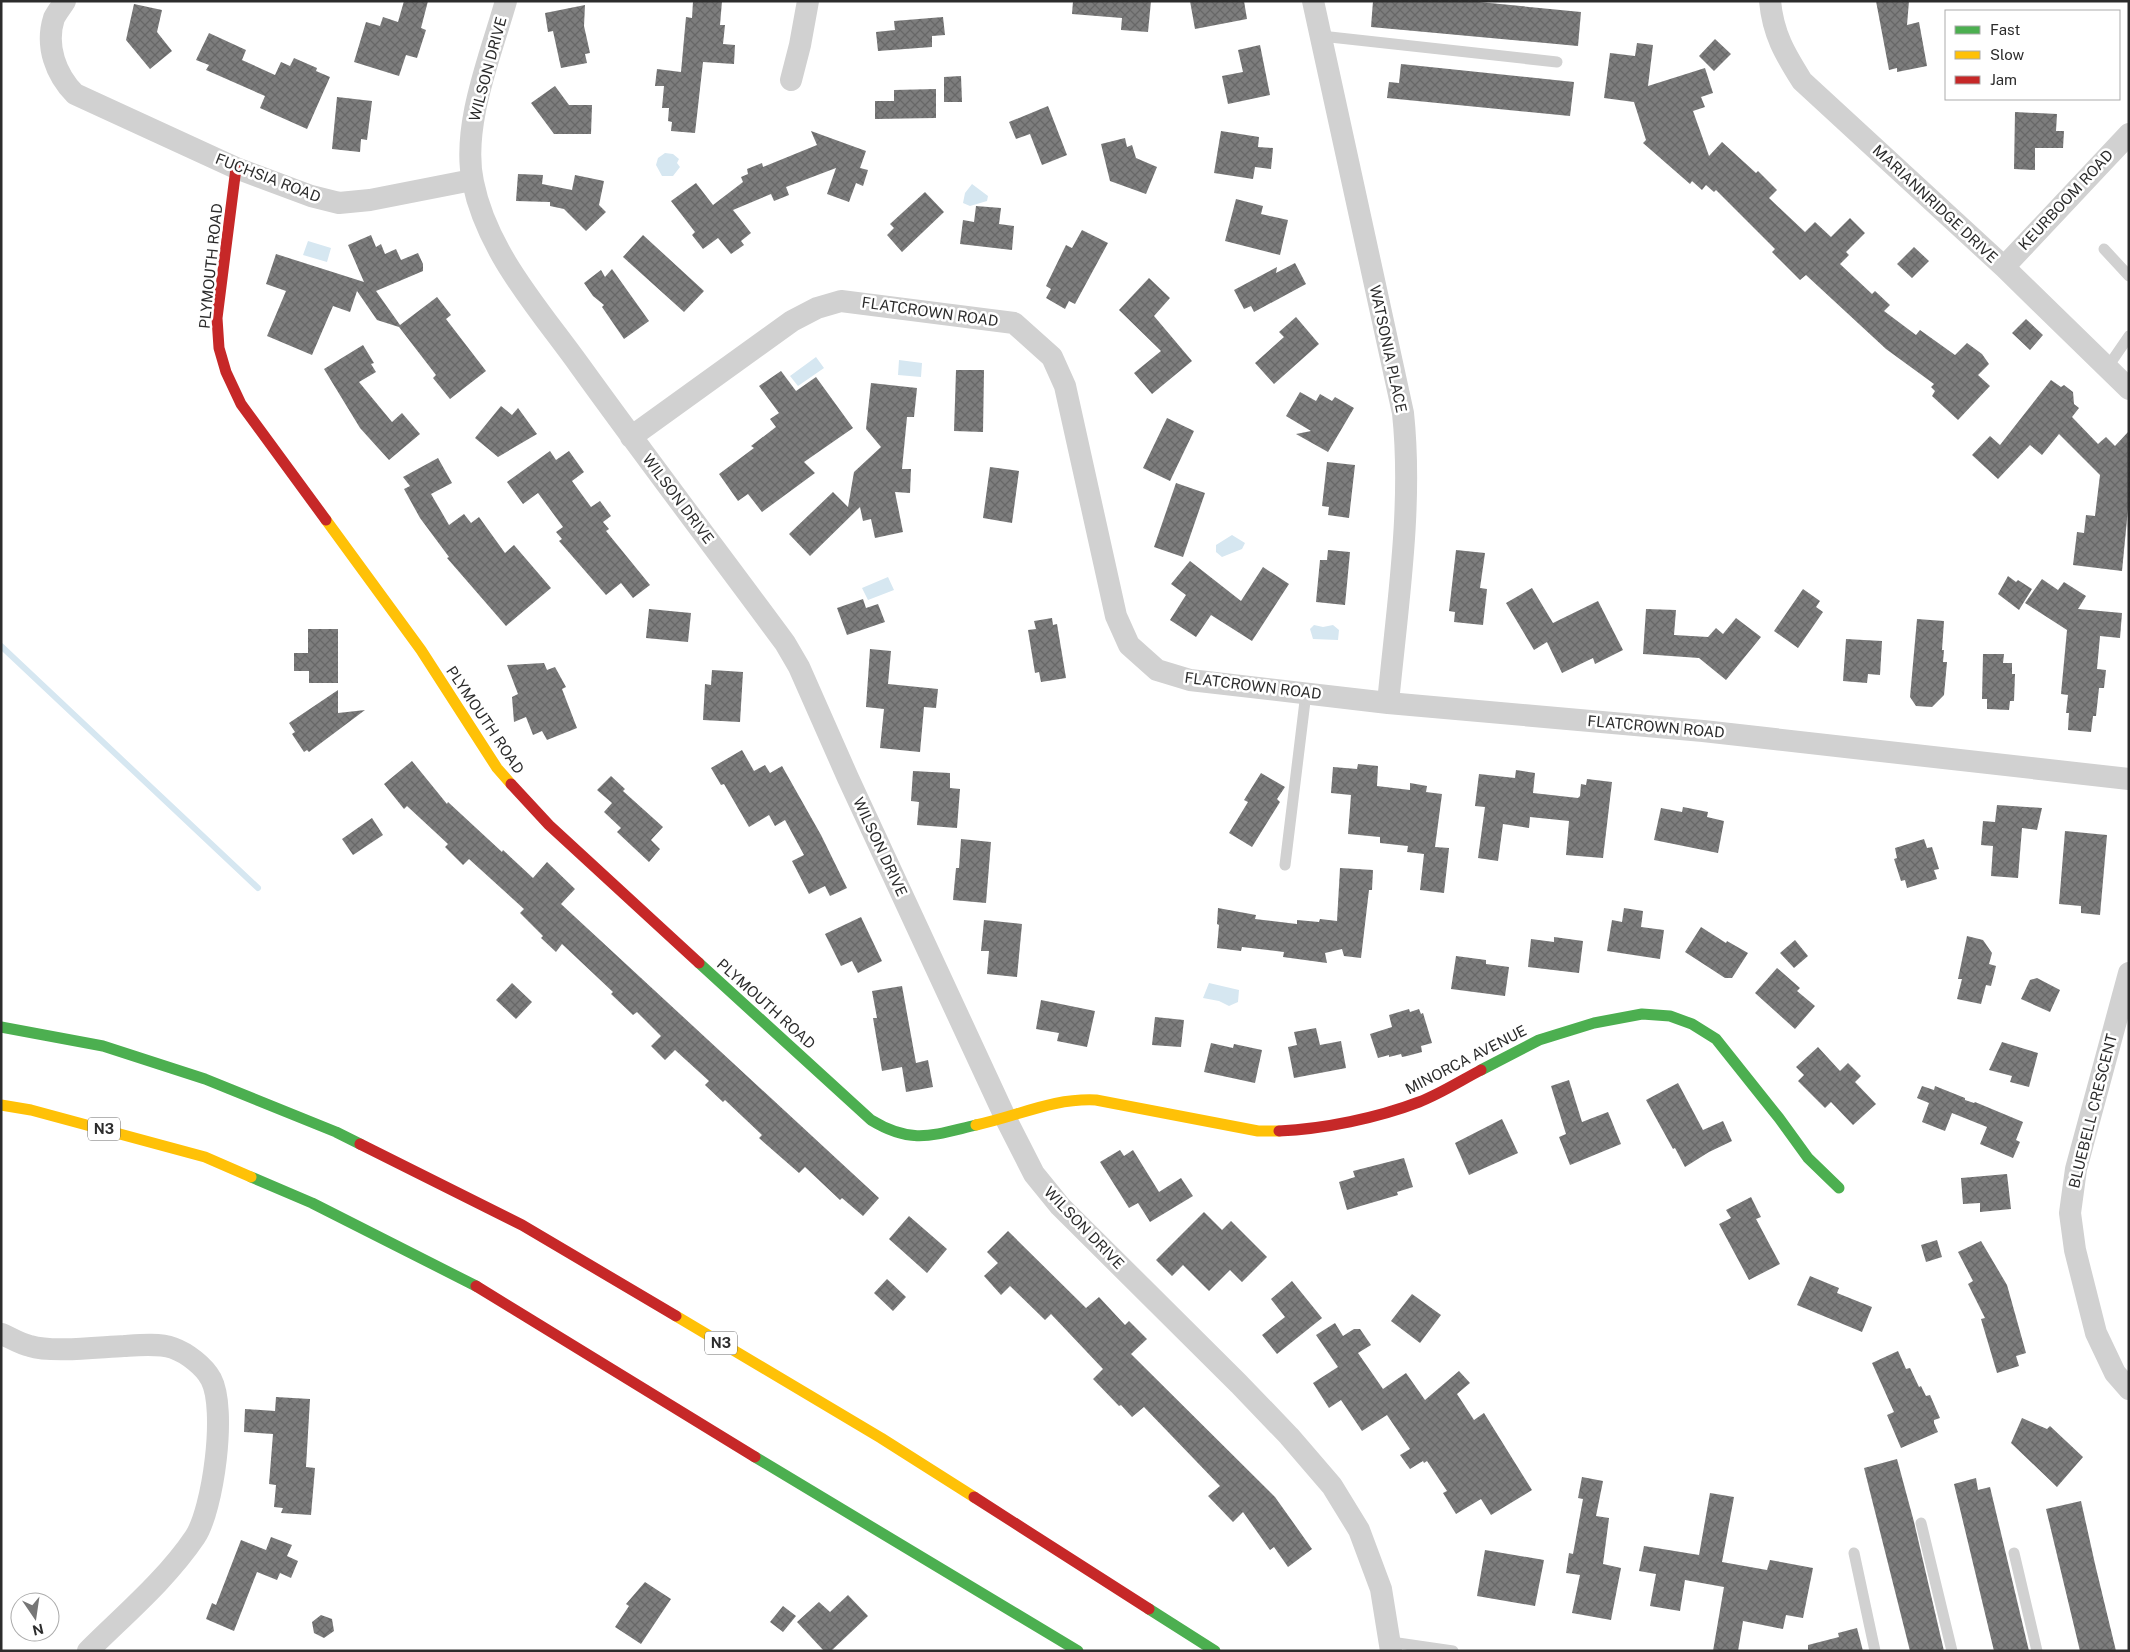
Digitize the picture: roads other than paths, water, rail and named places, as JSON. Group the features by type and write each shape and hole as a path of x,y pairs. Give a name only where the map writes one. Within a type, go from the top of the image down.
{"main road":[{"name":"PLYMOUTH ROAD","path":"236,168 217,318 219,348 226,372 241,404 421,650 497,768 549,826 871,1120 889,1131 909,1136 932,1135 1006,1119"},
{"name":"MINORCA AVENUE","path":"1006,1119 1050,1103 1096,1100 1258,1131 1301,1130 1379,1115 1420,1102 1539,1040 1594,1022 1642,1014 1670,1016 1692,1024 1716,1039 1779,1118 1808,1158 1839,1188"},
{"name":"N3","path":"1,1027 103,1046 205,1079 336,1132 522,1225 880,1438 1215,1651"},
{"name":"N3","path":"1,1106 31,1110 206,1157 312,1203 488,1292 828,1503 1078,1651"},
{"path":"89,1138 206,1157"}],"street":[{"name":"FUCHSIA ROAD","path":"65,1 55,16 51,34 52,54 58,72 66,85 75,94 236,168 311,196 339,204 370,200 472,180"},
{"name":"WILSON DRIVE","path":"506,1 474,112 470,150 472,180 484,222 504,260 631,437 779,635 799,667 848,778 1006,1119 1034,1174 1060,1206 1289,1436 1332,1486 1359,1530 1381,1589 1391,1646"},
{"path":"791,80 808,1"},
{"name":"WATSONIA PLACE","path":"1313,1 1403,413 1407,496 1388,703"},
{"name":"MARIANNRIDGE DRIVE","path":"1770,1 1771,13 1780,46 1802,81 2004,267 2129,388"},
{"name":"KEURBOOM ROAD","path":"2004,267 2129,134"},
{"name":"FLATCROWN ROAD","path":"631,437 784,326 817,308 841,301 1014,323 1052,358 1064,386 1116,616 1129,645 1157,670 1190,680 1388,703 1713,732 2129,779"},
{"name":"BLUEBELL CRESCENT","path":"2129,973 2076,1169 2070,1213 2075,1250 2096,1333 2115,1373 2129,1389"},
{"path":"2,1334 30,1347 67,1349 142,1345 173,1347 194,1360 210,1378 216,1395 219,1420 212,1489 196,1536 165,1574 88,1651"}],"lane":[{"path":"1321,36 1557,62"},
{"path":"2104,249 2129,276"},
{"path":"2107,368 2129,336"},
{"path":"1285,865 1306,693"},
{"path":"1922,1523 1952,1651"},
{"path":"1854,1553 1875,1651"},
{"path":"2014,1553 2037,1651"},
{"path":"1391,1646 1453,1651"}],"waterway":[{"path":"1,646 258,888"}]}
